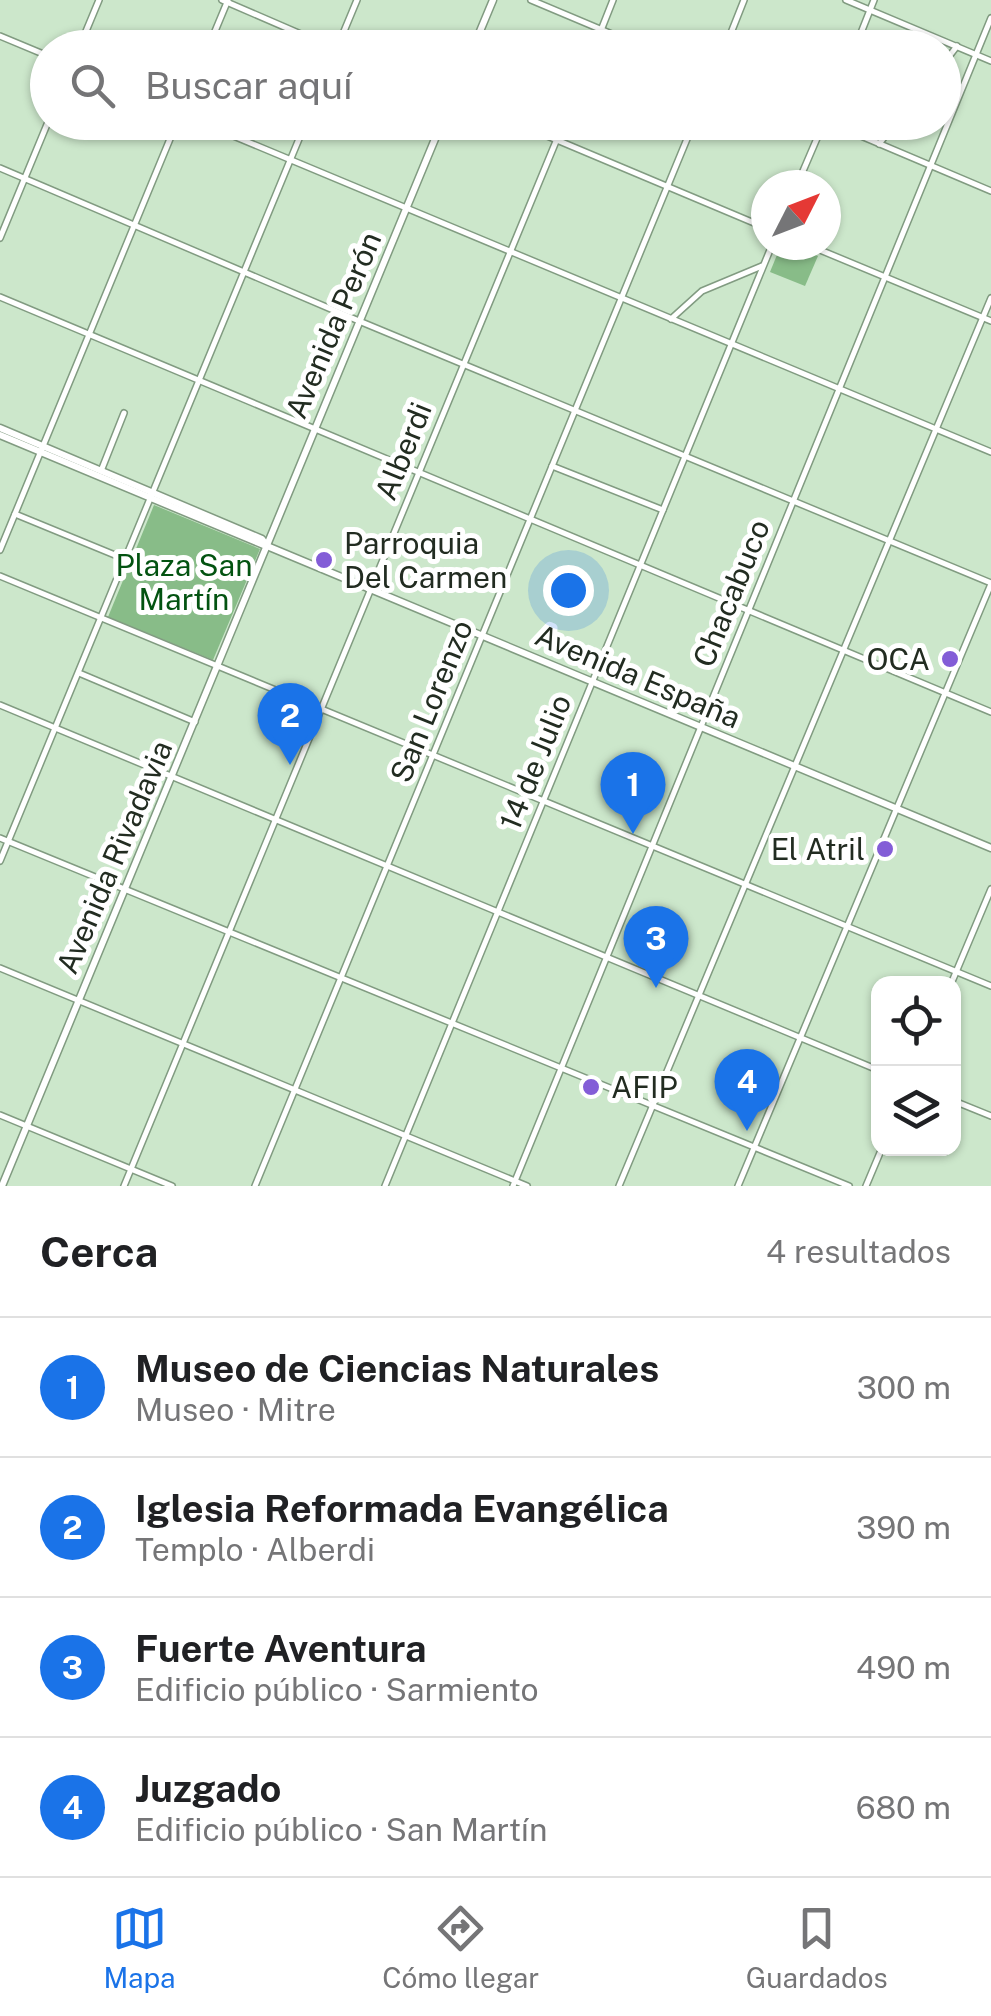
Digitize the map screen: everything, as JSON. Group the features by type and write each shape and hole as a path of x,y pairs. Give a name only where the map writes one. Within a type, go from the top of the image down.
{"main road":[{"path":"481,30 493,0"},
{"name":"Avenida Perón","path":"267,546 434,140"},
{"path":"0,432 152,496"},
{"path":"42,449 101,470 152,496"},
{"name":"Avenida España","path":"152,496 991,848"},
{"name":"Avenida Rivadavia","path":"2,1186 267,546"}],"street":[{"path":"86,30 98,0"},
{"path":"343,30 356,0"},
{"path":"531,0 601,29 614,0"},
{"path":"732,30 744,0"},
{"path":"846,0 918,30"},
{"path":"862,30 874,0"},
{"path":"215,30 226,1 293,30"},
{"name":"Chacabuco","path":"961,92 991,18"},
{"path":"0,36 30,48"},
{"path":"961,48 991,61"},
{"path":"0,238 41,140"},
{"path":"0,550 170,140"},
{"path":"243,140 991,452"},
{"path":"0,861 299,140"},
{"path":"558,140 751,222"},
{"name":"Alberdi","path":"124,1186 558,140"},
{"name":"San Lorenzo","path":"255,1186 687,140"},
{"path":"804,170 818,140"},
{"path":"869,140 991,191"},
{"path":"879,144 882,140"},
{"name":"Chacabuco","path":"514,1184 941,140"},
{"path":"0,168 991,583 738,1186"},
{"path":"841,258 991,321"},
{"name":"14 de Julio","path":"385,1186 766,260"},
{"path":"671,318 702,291 764,265"},
{"path":"0,296 991,712"},
{"path":"618,1186 991,298"},
{"path":"101,470 124,414"},
{"path":"552,466 663,510"},
{"path":"15,514 127,560"},
{"path":"0,576 991,986"},
{"path":"79,673 195,722"},
{"path":"0,705 871,1067"},
{"path":"0,838 849,1186"},
{"path":"954,976 991,888"},
{"path":"0,968 514,1184 527,1186"},
{"path":"961,1104 991,1116"},
{"path":"0,1114 172,1186"},
{"path":"866,1186 879,1156"}],"green space":[{"path":"775,260 816,260 805,286 770,272"},
{"name":"Plaza San Martín","path":"154,505 260,549 213,660 108,617"}],"place":[{"name":"Parroquia Del Carmen","path":"324,560"},
{"name":"OCA","path":"950,659"},
{"name":"Iglesia Reformada Evangélica","path":"290,765"},
{"name":"Museo de Ciencias Naturales","path":"633,834"},
{"name":"El Atril","path":"885,849"},
{"name":"Fuerte Aventura","path":"656,988"},
{"name":"AFIP","path":"591,1087"},
{"name":"Juzgado","path":"747,1131"}]}
